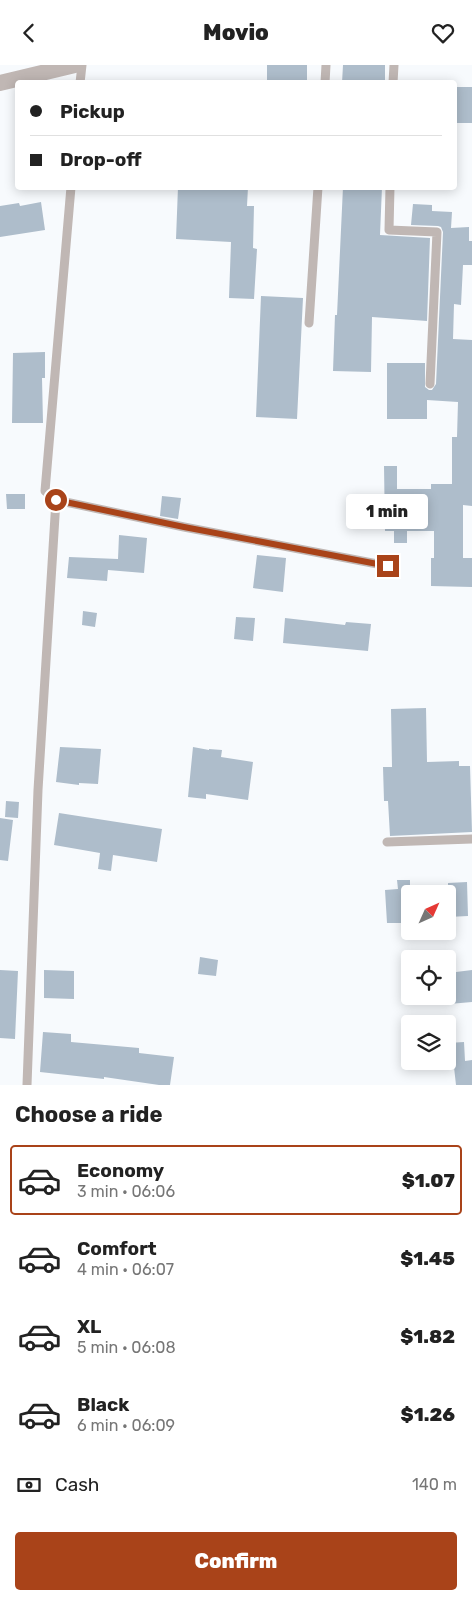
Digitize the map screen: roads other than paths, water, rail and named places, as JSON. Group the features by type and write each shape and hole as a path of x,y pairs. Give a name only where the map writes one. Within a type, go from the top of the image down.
{"street":[{"path":"0,83 75,65"}],"lane":[{"path":"80,80 82,65"},
{"path":"325,80 326,65"},
{"path":"393,80 394,65"},
{"path":"71,190 45,491 56,500 184,527 388,566"},
{"path":"309,323 318,190"},
{"path":"390,190 388,230 437,232 430,385"},
{"path":"27,1085 38,790 56,500"},
{"path":"387,842 472,839"}]}
